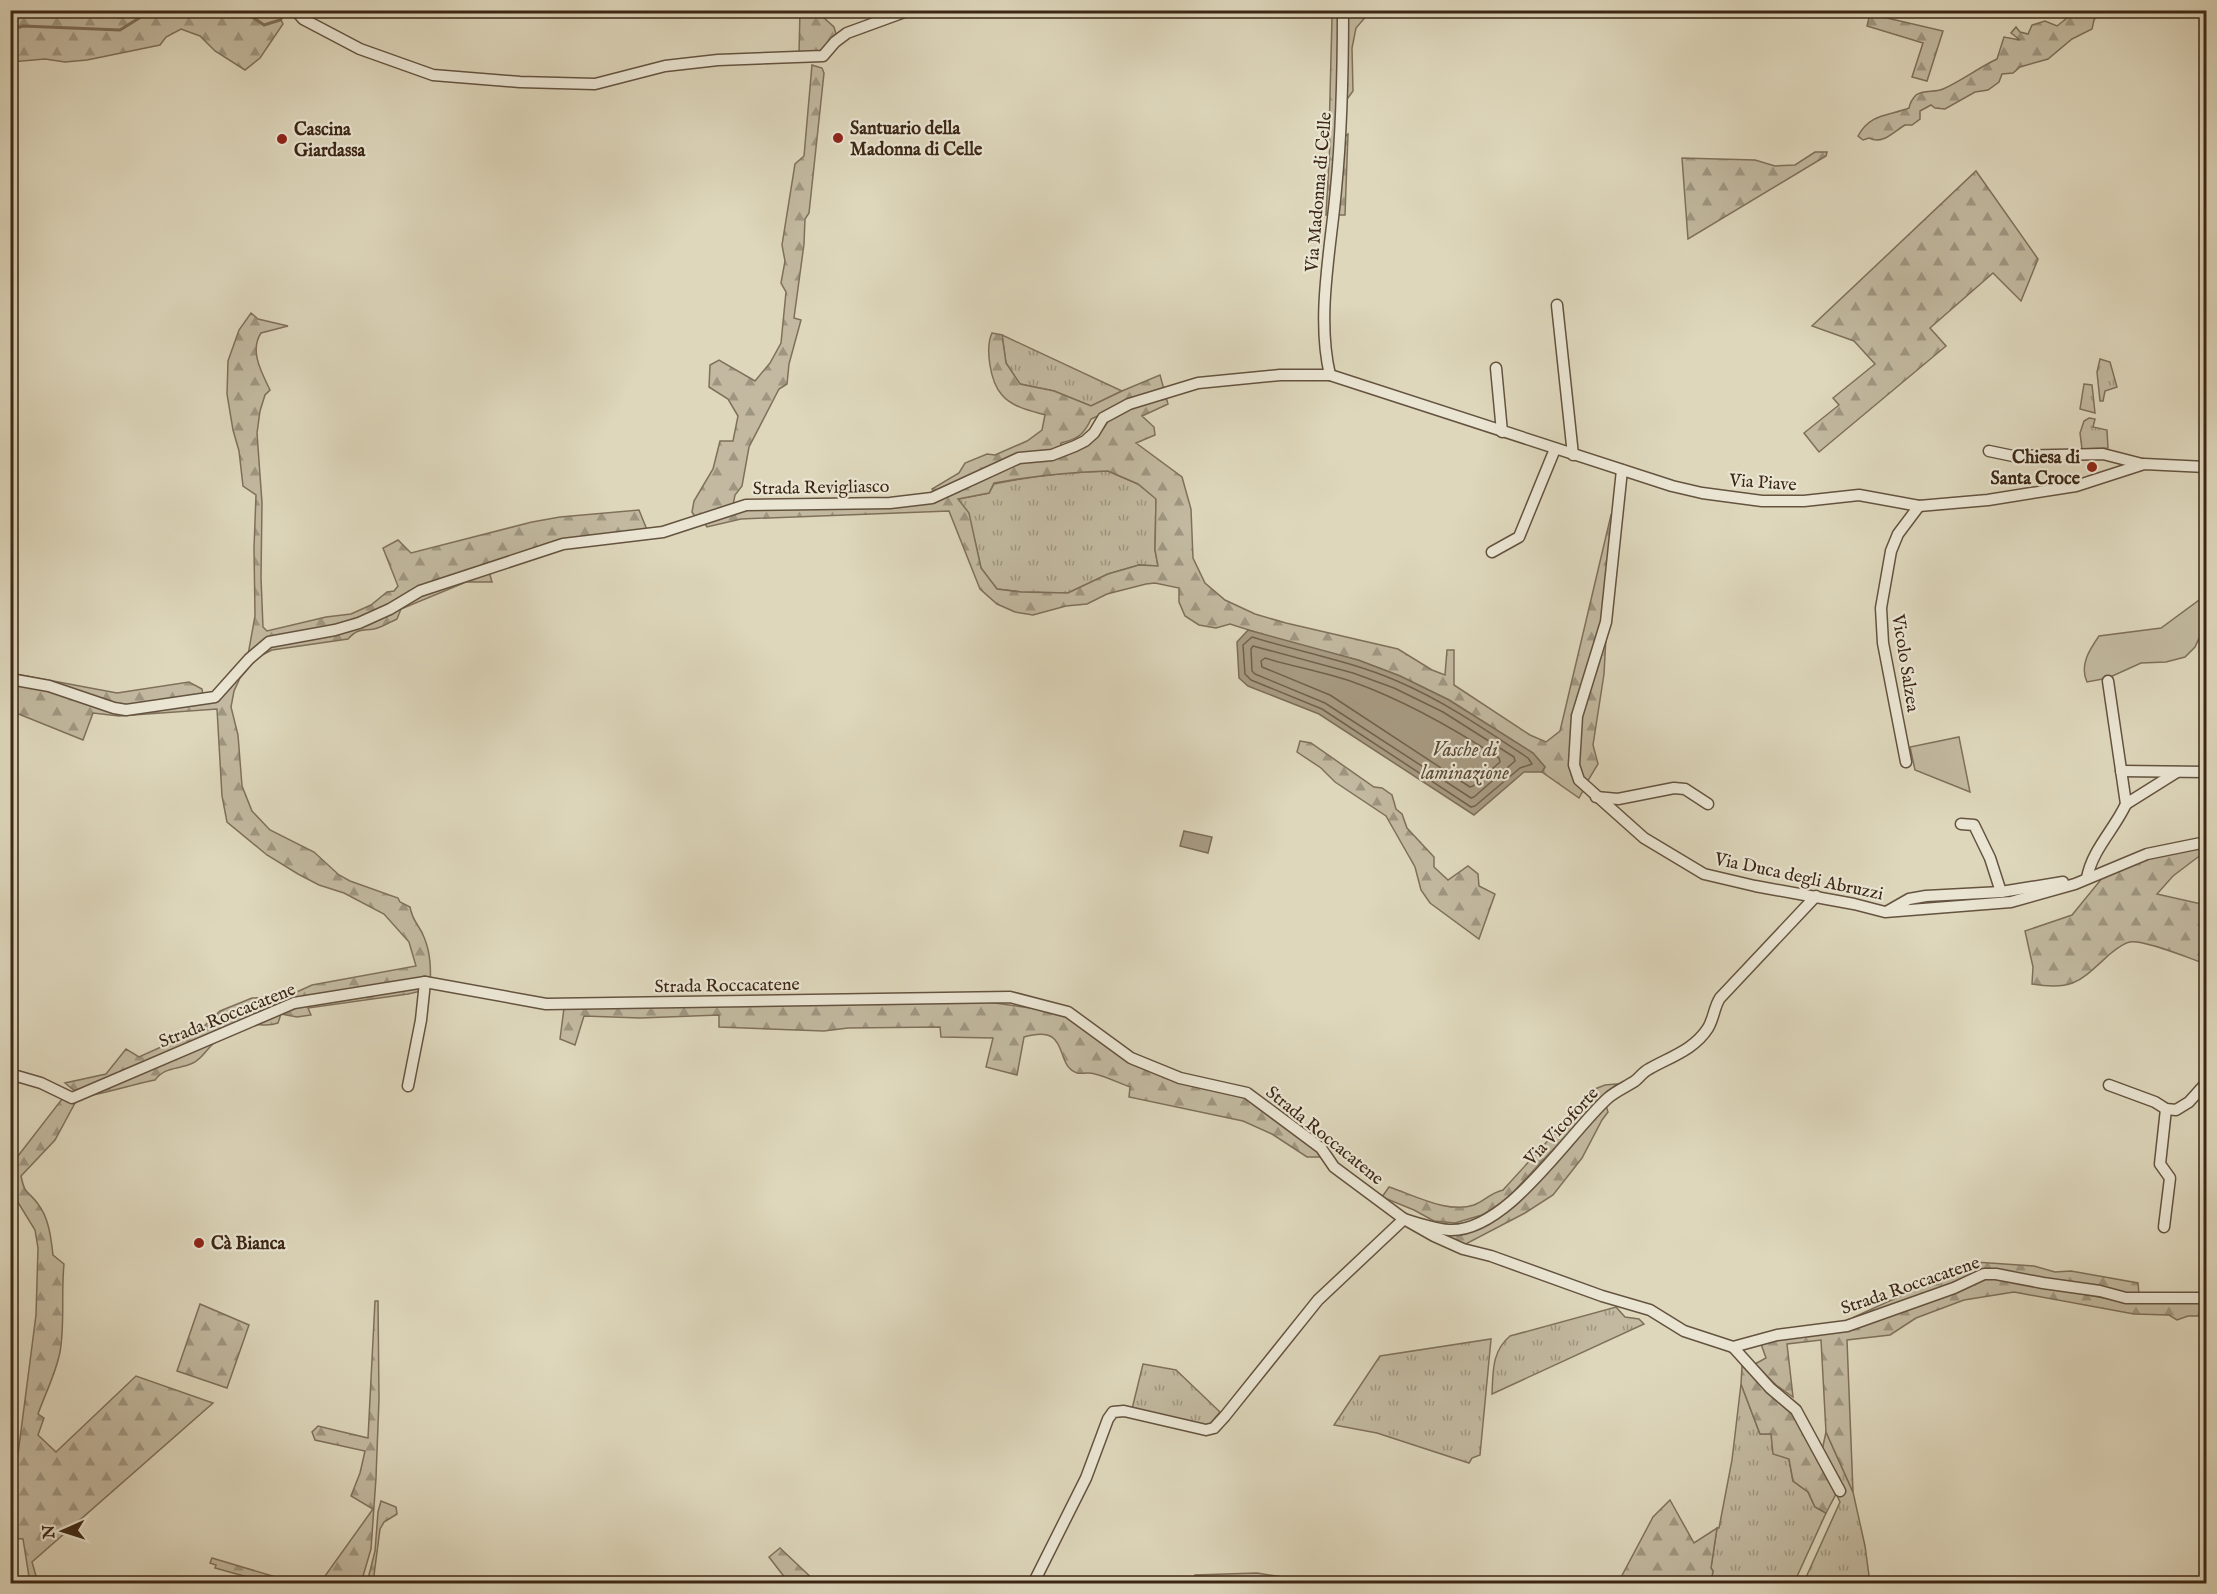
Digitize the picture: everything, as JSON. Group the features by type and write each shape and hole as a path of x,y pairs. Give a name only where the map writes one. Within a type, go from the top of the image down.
{"street":[{"path":"295,10 303,19 360,49 433,75 520,82 595,84 665,66 718,60 823,56 847,33 910,10"},
{"name":"Via Madonna di Celle","path":"1329,375 1324,352 1324,311 1341,133 1343,10"},
{"path":"1557,305 1574,454"},
{"path":"1496,368 1502,432"},
{"name":"Strada Revigliasco","path":"10,679 49,686 120,709 184,703 215,697 249,659 269,642 335,630 359,623 390,609 420,591 562,544 663,532 746,505 890,503 932,498 1019,458 1052,455 1076,446 1094,433 1103,418 1120,409 1198,383 1280,375 1329,375"},
{"name":"Via Piave","path":"1329,375 1394,394 1502,432 1622,470 1702,493 1762,501 1804,501 1859,495 1919,506 1988,500 2076,486 2142,464 2206,467"},
{"path":"1492,552 1518,537 1555,449"},
{"path":"1989,451 2013,456 2103,454 2142,464"},
{"name":"Via Duca degli Abruzzi","path":"1622,470 1606,622 1577,716 1574,765 1579,780 1595,797 1644,838 1704,874 1885,912 2011,902 2075,884 2147,854 2206,842"},
{"name":"Vicolo Salzea","path":"1906,762 1883,643 1881,608 1891,551 1898,534 1919,506"},
{"path":"2109,681 2126,804"},
{"path":"2121,771 2206,772"},
{"path":"2087,878 2090,862 2126,804 2177,772"},
{"path":"1595,797 1618,799 1674,788 1685,789 1708,804"},
{"path":"1961,824 1974,825 1990,858 2001,892"},
{"path":"1885,912 1909,899 1926,896 2001,892 2066,881 2075,884"},
{"name":"Via Vicoforte","path":"1404,1219 1423,1225 1456,1229 1469,1226 1504,1208 1527,1187 1607,1099 1647,1070 1681,1054 1700,1037 1709,1027 1714,1007 1720,998 1816,896"},
{"path":"408,1086 421,1020 425,982"},
{"name":"Strada Roccacatene","path":"10,1074 40,1083 72,1098 294,1003 425,982 546,1004 1010,997 1068,1012 1131,1058 1180,1078 1247,1093 1321,1148 1334,1167 1404,1219 1434,1236 1463,1249 1500,1259 1602,1296 1650,1310 1684,1331 1733,1347 1770,1388 1796,1410 1840,1491"},
{"path":"2109,1085 2155,1102 2166,1109 2176,1110 2189,1102 2206,1083"},
{"path":"2164,1227 2170,1178 2160,1164 2166,1109"},
{"path":"1033,1584 1086,1478 1108,1419 1113,1412 1124,1411 1206,1430 1214,1428 1318,1300 1404,1219"},
{"name":"Strada Roccacatene","path":"1733,1347 1777,1335 1847,1326 1954,1288 1984,1274 2100,1291 2127,1298 2206,1298"}],"green space":[{"path":"257,10 261,17 278,14 283,24 260,58 245,70 215,51 200,36 181,29 166,37 160,45 87,60 65,62 45,59 11,62 11,11 52,11 64,15 79,13 120,18 135,15 140,11"},
{"path":"2077,10 2100,11 2094,20 2092,29 2072,39 2048,59 2020,67 2013,73 2002,74 1999,82 1988,90 1975,92 1945,109 1931,105 1920,111 1920,119 1912,125 1905,125 1883,139 1863,140 1858,136 1874,119 1909,108 1912,100 1919,93 1943,89 1997,59 2004,37 2020,40 2011,33 2016,27 2020,32 2028,34 2032,25 2045,21 2057,26"},
{"path":"800,11 824,11 823,17 834,27 836,34 821,53 799,54"},
{"path":"1319,11 1332,12 1340,20 1338,133 1331,215 1326,215 1330,143 1332,18"},
{"path":"1350,11 1394,11 1368,14 1356,28 1352,48 1353,91 1345,102 1345,16"},
{"path":"1870,14 1943,31 1927,81 1912,77 1923,43 1867,26"},
{"path":"812,65 822,68 824,73 809,213 805,219 794,318 801,320 789,364 787,384 779,389 749,447 742,486 735,495 733,505 696,518 692,512 694,501 713,469 720,441 733,441 738,416 728,399 709,387 710,365 719,360 755,381 770,363 781,343 786,292 781,283 785,261 782,245 795,164 804,156"},
{"path":"1348,134 1345,215 1336,215 1343,138"},
{"path":"1815,152 1827,152 1826,156 1688,239 1682,158 1755,160 1775,166 1795,165"},
{"path":"1976,171 2038,259 2021,301 1993,273 1930,328 1946,346 1819,452 1804,433 1839,405 1833,398 1875,364 1854,341 1812,326"},
{"path":"251,313 258,319 288,326 261,333 256,347 258,362 270,390 265,395 260,411 257,433 262,503 263,627 267,631 326,617 351,614 371,605 387,592 394,591 398,586 383,548 398,540 411,553 532,522 560,517 639,510 647,530 548,543 487,565 492,582 466,582 401,609 397,619 380,627 357,632 348,639 272,650 258,657 240,678 234,691 231,707 238,735 242,786 252,811 270,830 314,852 339,875 398,898 400,902 410,907 428,950 430,989 308,1008 311,1015 297,1017 281,1014 278,1023 250,1025 229,1034 213,1044 196,1061 163,1072 155,1080 82,1097 65,1083 106,1074 126,1049 139,1057 201,1029 220,1011 252,998 288,996 312,985 416,966 409,942 384,914 344,893 319,885 298,874 267,855 227,822 222,796 217,709 119,716 93,713 83,740 11,711 10,673 117,693 189,682 202,689 203,695 213,695 248,655 255,616 256,495 243,486 239,451 227,394 228,361 239,330"},
{"path":"992,333 1002,335 1006,363 1020,384 1054,391 1091,406 1160,375 1168,404 1142,416 1154,427 1155,435 1136,443 1182,477 1191,509 1193,558 1205,583 1225,600 1255,614 1286,623 1398,649 1432,670 1445,675 1447,650 1454,650 1454,685 1530,735 1546,742 1560,731 1611,515 1614,516 1601,622 1572,746 1584,789 1579,798 1542,772 1545,767 1533,753 1449,700 1400,676 1358,660 1300,646 1230,624 1216,628 1199,625 1185,616 1179,602 1179,588 1155,583 1146,584 1107,594 1087,604 1066,606 1033,615 1015,612 997,604 980,589 949,511 741,519 707,527 705,524 745,508 938,499 932,489 959,473 965,463 987,454 995,455 1027,441 1042,430 1045,415 1016,406 1002,395 994,382 989,356","holes":["1113,409 1099,434 1077,449 1059,456 1061,443 1079,436 1091,419","1108,471 1138,484 1156,499 1155,550 1158,566 1139,565 1108,574 1068,593 997,589 981,568 969,513 958,499 989,493 994,483 1022,478"]},
{"path":"1002,335 1122,391 1091,406 1054,391 1020,384 1006,363"},
{"path":"2100,359 2110,362 2117,387 2105,391 2103,401 2100,401 2097,372"},
{"path":"2084,384 2092,385 2095,413 2080,409"},
{"path":"2089,418 2095,419 2093,427 2107,430 2108,448 2082,449 2080,433 2084,421"},
{"path":"1108,471 1138,484 1156,498 1155,550 1158,566 1139,565 1108,574 1068,593 997,589 981,568 975,541 958,499 989,493 994,484 1008,481 1079,472"},
{"path":"2206,595 2206,623 2195,647 2185,657 2166,662 2141,663 2108,678 2087,682 2085,663 2099,636 2161,628"},
{"path":"1606,637 1604,674 1593,745 1598,764 1586,784 1577,766 1581,717"},
{"path":"1959,737 1970,792 1915,770 1910,747"},
{"path":"1300,741 1311,743 1374,787 1382,788 1392,795 1396,809 1402,814 1407,828 1434,857 1434,867 1448,880 1468,866 1478,874 1479,886 1495,894 1479,939 1430,903 1421,890 1415,867 1386,816 1335,782 1321,768 1297,752"},
{"path":"2206,846 2206,851 2173,876 2157,894 2206,905 2206,964 2156,946 2130,942 2117,949 2076,982 2058,986 2032,984 2033,967 2025,931 2072,915 2103,877 2147,859"},
{"path":"988,1002 1051,1011 1071,1019 1137,1065 1178,1083 1246,1095 1324,1157 1307,1157 1272,1134 1243,1121 1129,1097 1130,1087 1099,1075 1077,1073 1070,1069 1056,1040 1039,1034 1024,1037 1017,1075 986,1067 993,1038 941,1037 940,1027 848,1028 824,1031 719,1027 719,1015 640,1018 584,1016 575,1045 560,1039 564,1008"},
{"path":"1617,1084 1603,1096 1504,1202 1482,1215 1455,1223 1434,1221 1382,1197 1389,1187 1442,1205 1464,1207 1474,1205 1503,1190 1595,1089"},
{"path":"62,1099 75,1103 55,1140 21,1176 26,1190 45,1215 53,1255 64,1264 60,1352 38,1414 44,1418 38,1435 56,1452 136,1376 213,1403 32,1562 38,1583 30,1583 23,1539 11,1538 10,1454 18,1454 36,1315 38,1248 35,1230 11,1191 11,1165"},
{"path":"1606,1105 1608,1112 1582,1158 1553,1195 1525,1213 1462,1246 1436,1234 1483,1223"},
{"path":"1975,1262 2034,1266 2055,1272 2071,1271 2138,1283 2139,1295 1997,1271 1850,1322 1854,1317"},
{"path":"1984,1278 2019,1282 2125,1302 2206,1303 2206,1316 2188,1316 2177,1320 2169,1315 2134,1314 2014,1292 1964,1300 1916,1318 1890,1335 1847,1340 1853,1492 1826,1432 1821,1340 1787,1344 1793,1397 1776,1385 1755,1364 1766,1358 1761,1344 1787,1337 1847,1327"},
{"path":"375,1301 378,1301 379,1399 371,1549 361,1583 320,1583 373,1509 351,1496 365,1451 315,1440 312,1432 318,1426 368,1438"},
{"path":"200,1304 249,1325 227,1388 177,1371"},
{"path":"1616,1307 1625,1317 1639,1319 1644,1324 1492,1394 1493,1369 1497,1355 1510,1336"},
{"path":"1491,1339 1480,1455 1472,1458 1469,1463 1377,1433 1334,1425 1380,1356"},
{"path":"1143,1364 1176,1370 1220,1412 1209,1425 1200,1425 1132,1409"},
{"path":"1742,1366 1792,1412 1836,1494 1826,1513 1815,1507 1808,1492 1793,1481 1789,1459 1773,1454 1771,1434 1760,1434 1741,1384"},
{"path":"1741,1384 1760,1434 1771,1434 1789,1459 1793,1481 1808,1492 1815,1507 1826,1513 1794,1583 1711,1583 1717,1528 1719,1528 1732,1460"},
{"path":"1826,1432 1853,1492 1865,1546 1870,1583 1803,1584 1840,1502 1820,1460"},
{"path":"1670,1500 1694,1543 1717,1528 1711,1583 1618,1583 1653,1517"},
{"path":"381,1501 396,1507 397,1514 384,1522 380,1529 373,1583 367,1583 375,1551"},
{"path":"780,1548 817,1583 789,1583 769,1557"},
{"path":"212,1558 289,1581 296,1578 314,1583 269,1583 215,1568 216,1565 210,1563"},
{"path":"1257,1573 1307,1581 1345,1583 1221,1584 1195,1579 1195,1575"}],"water":[{"name":"Vasche di laminazione","path":"1248,630 1358,660 1400,676 1449,700 1533,753 1545,767 1542,772 1524,772 1474,815 1319,714 1248,686 1239,678 1237,642"},
{"path":"1184,831 1212,837 1208,853 1180,846"}],"waterway":[{"path":"10,30 23,26 120,30 152,10"},
{"path":"242,10 264,25 280,20 288,10"}],"place":[{"name":"Santuario della Madonna di Celle","path":"838,138"},
{"name":"Cascina Giardassa","path":"282,139"},
{"name":"Chiesa di Santa Croce","path":"2092,467"},
{"name":"Cà Bianca","path":"199,1243"}]}
